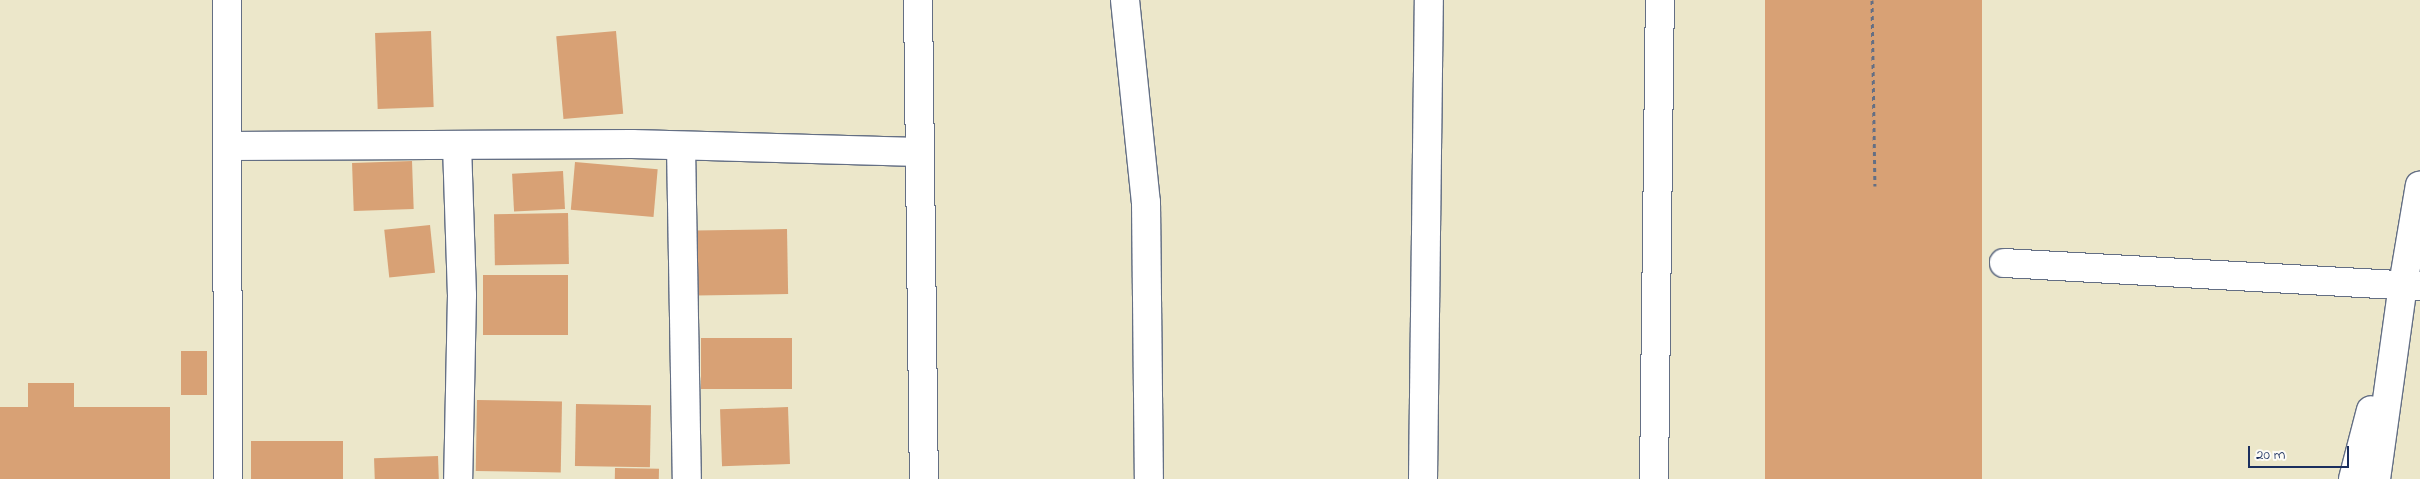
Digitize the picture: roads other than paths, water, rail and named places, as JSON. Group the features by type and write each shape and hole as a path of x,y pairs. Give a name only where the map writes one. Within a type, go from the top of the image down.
{"main road":[{"path":"227,0 228,479"},
{"path":"918,0 924,479"},
{"path":"1125,0 1146,202 1149,479"},
{"path":"1423,479 1429,0"},
{"path":"1654,479 1660,0"},
{"path":"457,145 462,296 458,479"},
{"path":"228,146 681,146 919,152"},
{"path":"681,146 687,479"},
{"path":"2376,479 2411,285 2420,185"},
{"path":"2004,263 2411,285"},
{"path":"2353,479 2411,285"}]}
